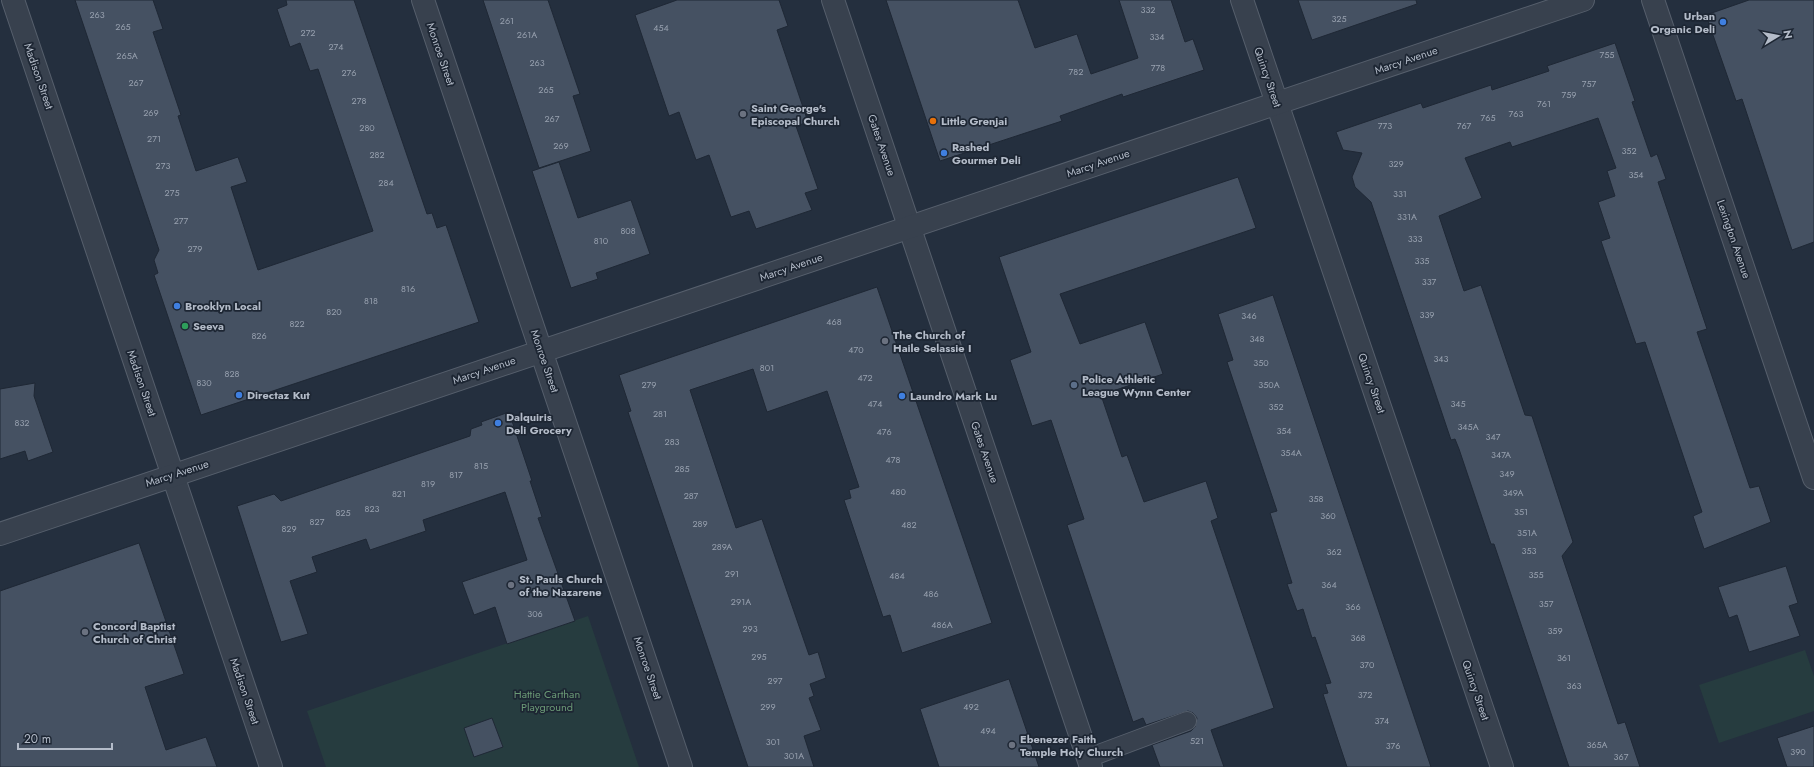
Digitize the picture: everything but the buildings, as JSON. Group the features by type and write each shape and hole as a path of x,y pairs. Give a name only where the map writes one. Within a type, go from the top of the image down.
{"street":[{"name":"Madison Street","path":"13,0 271,767"},
{"name":"Monroe Street","path":"423,0 681,767"},
{"name":"Gates Avenue","path":"833,0 1090,762"},
{"name":"Quincy Street","path":"1242,0 1502,767"},
{"name":"Marcy Avenue","path":"0,534 1583,0"},
{"name":"Lexington Avenue","path":"1653,0 1814,478"}],"lane":[{"path":"1090,762 1187,721"}],"green space":[{"name":"Hattie Carthan Playground","path":"588,616 639,767 326,767 307,711"},
{"path":"1805,650 1814,676 1814,711 1719,743 1699,685"}],"place":[{"name":"Urban Organic Deli","path":"1723,22"},
{"name":"Saint George's Episcopal Church","path":"743,114"},
{"name":"Little Grenjai","path":"933,121"},
{"name":"Rashed Gourmet Deli","path":"944,153"},
{"name":"Brooklyn Local","path":"177,306"},
{"name":"Seeva","path":"185,326"},
{"name":"The Church of Haile Selassie I","path":"885,341"},
{"name":"Police Athletic League Wynn Center","path":"1074,385"},
{"name":"Directaz Kut","path":"239,395"},
{"name":"Laundro Mark Lu","path":"902,396"},
{"name":"Dalquiris Deli Grocery","path":"498,423"},
{"name":"St. Pauls Church of the Nazarene","path":"511,585"},
{"name":"Concord Baptist Church of Christ","path":"85,632"},
{"name":"Ebenezer Faith Temple Holy Church","path":"1012,745"}]}
